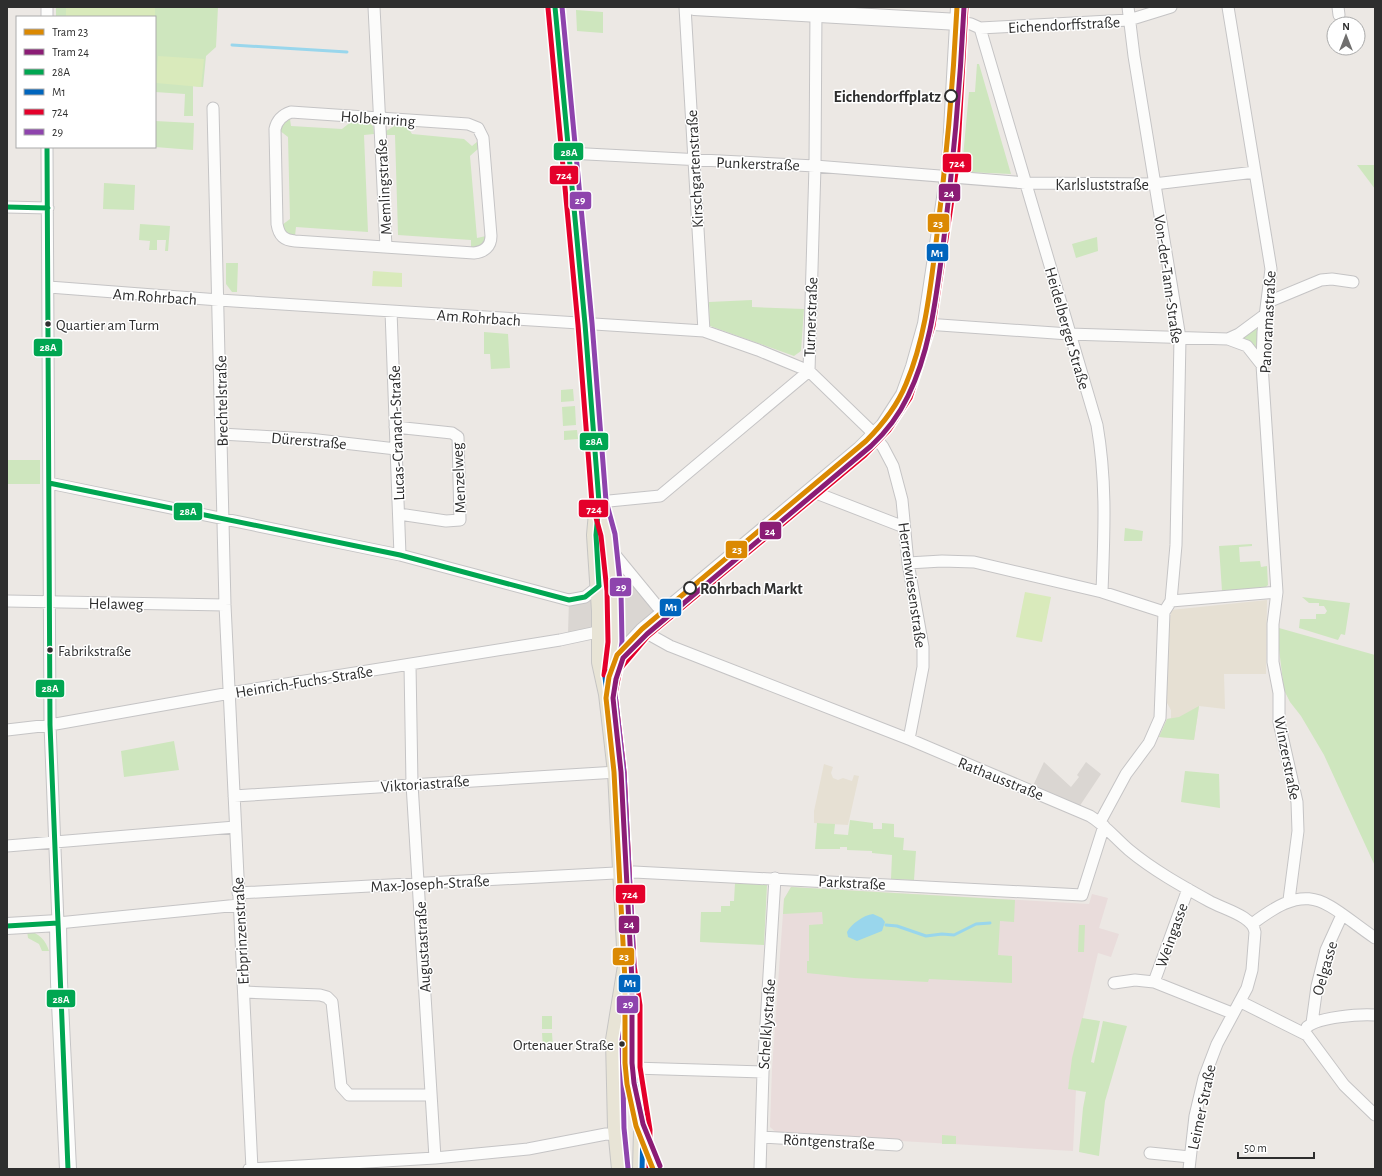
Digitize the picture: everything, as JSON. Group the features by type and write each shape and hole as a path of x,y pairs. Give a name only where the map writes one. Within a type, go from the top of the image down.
{"main road":[{"path":"555,7 585,324 599,502 596,536 602,631 601,662 608,694 616,772 627,966 633,1006 633,1068 643,1130 642,1169"},
{"path":"613,666 643,631 875,436 894,412 904,395 916,361 926,324 948,177 959,15 694,7"},
{"path":"599,502 608,535 610,549 615,622 613,666 608,694"},
{"path":"7,926 58,923 68,1169"},
{"path":"24,925 42,934 59,955"},
{"path":"621,1169 618,1136 615,1040 627,966"},
{"path":"618,1136 626,1142 634,1169"}],"street":[{"name":"Memlingstraße","path":"374,7 386,247"},
{"name":"Kirschgartenstraße","path":"685,7 704,331"},
{"name":"Von-der-Tann-Straße","path":"1128,7 1154,184 1180,338 1176,545 1171,601"},
{"name":"Eichendorffstraße","path":"980,28 1129,20 1172,7"},
{"name":"Panoramastraße","path":"1228,7 1271,269 1262,365 1276,592"},
{"name":"Turnerstraße","path":"599,502 660,496 809,371 815,166 816,11"},
{"path":"959,15 971,24 980,28"},
{"name":"Heidelberger Straße","path":"980,28 1097,425 1101,448 1105,497 1102,592"},
{"name":"Brechtelstraße","path":"212,108 219,300 226,605 230,693"},
{"name":"Holbeinring","path":"296,112 468,124 474,126 480,131 483,138 492,236 487,249 474,254 386,247 288,240 280,235 277,224 275,129 278,120 285,114 296,112"},
{"path":"47,148 49,287 50,726 56,843 58,923 239,906"},
{"name":"Punkerstraße","path":"568,153 815,166 948,177"},
{"name":"Karlsluststraße","path":"948,177 1026,183 1154,184 1254,172"},
{"path":"7,207 48,208"},
{"path":"1268,302 1321,280 1332,279 1353,282"},
{"name":"Am Rohrbach","path":"49,287 219,300 704,331 758,350 809,371 875,436"},
{"name":"Lucas-Cranach-Straße","path":"391,311 400,555"},
{"path":"926,324 1069,334 1180,338 1228,338 1239,334 1266,314"},
{"path":"1228,338 1247,346 1262,365"},
{"name":"Menzelweg","path":"395,427 452,433 458,437 460,520 446,521 399,514"},
{"name":"Dürerstraße","path":"221,434 310,439 396,449"},
{"name":"Herrenwiesenstraße","path":"875,436 884,447 893,466 902,500 908,563 923,647 923,667 909,739"},
{"path":"49,483 400,555 569,600 585,597 599,586"},
{"path":"811,491 904,527"},
{"path":"610,549 657,606 665,609 670,608"},
{"path":"908,563 942,561 974,562 1102,592 1164,612"},
{"path":"1102,824 1126,774 1149,743 1160,718 1164,612 1171,601 1276,592"},
{"name":"Winzerstraße","path":"1276,592 1273,624 1273,662 1279,693 1279,722 1297,802 1298,824 1290,900"},
{"name":"Helaweg","path":"7,601 226,605"},
{"name":"Heinrich-Fuchs-Straße","path":"7,730 50,726 230,693 560,640 602,631"},
{"name":"Rathausstraße","path":"643,631 670,646 909,739 1069,806 1102,824 1144,862 1188,889 1252,924"},
{"name":"Augustastraße","path":"410,664 412,784 434,1158"},
{"name":"Erbprinzenstraße","path":"230,693 238,893 244,992 250,1169"},
{"name":"Viktoriastraße","path":"234,796 616,772"},
{"name":"Parkstraße","path":"622,873 775,878 1082,895 1102,824"},
{"path":"7,846 235,827"},
{"name":"Max-Joseph-Straße","path":"238,893 622,873"},
{"name":"Schelklystraße","path":"760,1169 763,1072 775,878"},
{"name":"Weingasse","path":"1154,982 1188,889"},
{"path":"1232,1013 1241,1002 1252,970 1255,932 1252,924 1290,900 1298,898 1324,902 1375,938"},
{"name":"Oelgasse","path":"1312,1023 1317,986 1326,950 1342,915"},
{"name":"Weingasse","path":"1114,983 1135,980 1154,982 1232,1013"},
{"path":"244,992 320,995 327,997 332,1002 341,1086 349,1095 430,1095"},
{"path":"1241,1002 1302,1032 1344,1085 1375,1115"},
{"name":"Leimer Straße","path":"1189,1169 1196,1116 1204,1078 1217,1044 1232,1013"},
{"path":"1302,1032 1312,1023 1337,1018 1375,1015"},
{"path":"633,1068 763,1072"},
{"path":"250,1169 434,1158 528,1149 606,1134 618,1136"},
{"name":"Röntgenstraße","path":"761,1137 897,1145"},
{"name":"Leimer Straße","path":"1150,1153 1190,1157"}],"shaded area":[{"name":"Rohrbach Markt","path":"617,564 659,610 620,647"},
{"path":"596,592 597,629 568,633 569,600"},
{"path":"1267,600 1266,674 1224,674 1225,709 1199,706 1194,740 1159,737 1167,719 1171,718 1171,710 1167,703 1166,657 1171,610"},
{"path":"1044,762 1071,787 1079,777 1077,775 1086,762 1101,774 1077,810 1031,790"},
{"path":"824,764 833,767 831,773 833,778 838,780 843,778 852,781 854,775 859,776 848,825 814,823 814,811"},
{"path":"791,887 1089,904 1092,894 1108,898 1099,928 1119,934 1111,957 1098,953 1080,1030 1068,1088 1076,1090 1073,1151 778,1134 770,1127 772,1069 784,899"}],"green space":[{"path":"56,7 218,7 216,47 206,56 203,87 193,86 193,116 184,116 185,94 156,92 156,16 56,16"},
{"path":"66,7 155,7 155,16 66,16"},
{"path":"576,10 603,12 603,33 577,31"},
{"path":"158,56 204,59 201,87 156,83"},
{"name":"Eichendorffplatz","path":"977,64 979,64 1011,174 967,172 962,168 969,92 975,92"},
{"path":"290,119 291,126 342,129 352,121 369,123 373,126 374,134 364,135 368,232 296,227 295,236 287,235 283,231 282,225 290,219 288,137 279,130 281,125"},
{"path":"156,121 194,123 193,150 156,147"},
{"path":"396,125 407,126 412,134 464,139 472,146 478,141 479,148 470,156 477,238 486,236 484,246 471,249 471,240 398,235 395,135 386,135 386,131"},
{"path":"1357,165 1375,165 1375,189"},
{"path":"104,183 135,185 134,210 103,209"},
{"path":"140,224 170,226 168,251 165,251 166,240 157,240 157,250 149,250 150,241 139,240"},
{"path":"1097,237 1098,251 1076,258 1072,244"},
{"path":"226,263 238,263 237,292 232,292 226,284"},
{"path":"373,271 402,273 402,287 372,286"},
{"path":"752,300 752,307 804,309 801,351 794,356 710,326 709,302"},
{"path":"1258,327 1257,354 1241,339"},
{"path":"484,332 508,334 510,368 491,369 490,354 484,354"},
{"path":"573,389 574,401 561,402 561,390"},
{"path":"575,406 576,425 563,426 562,407"},
{"path":"577,430 578,439 564,440 564,431"},
{"path":"7,460 40,460 40,484 7,484"},
{"path":"1125,528 1143,531 1142,541 1124,541"},
{"path":"1252,544 1252,546 1239,547 1240,562 1260,561 1261,567 1267,566 1268,585 1266,587 1222,591 1219,546"},
{"path":"1025,592 1051,597 1042,642 1016,637"},
{"path":"1302,597 1350,603 1345,635 1341,634 1338,640 1299,628 1300,619 1316,619 1316,614 1325,614 1327,611 1324,606 1319,606 1319,603 1309,603"},
{"path":"1279,628 1375,655 1375,866 1324,755 1284,690 1279,649"},
{"path":"1199,706 1194,740 1159,737 1167,719 1179,717"},
{"path":"174,741 179,770 124,777 121,751"},
{"path":"1185,771 1219,774 1220,808 1181,802"},
{"path":"850,820 873,823 873,829 882,829 882,823 894,824 894,837 904,838 903,850 916,851 914,880 891,879 892,855 872,853 872,851 847,850 847,847 840,847 840,849 815,849 817,823 835,824 834,834 848,835"},
{"path":"735,883 767,885 764,945 700,942 701,912 721,912 721,906 730,906 730,901 734,901"},
{"path":"791,887 1015,900 1014,922 1000,921 998,955 1012,956 1012,983 929,979 928,982 854,978 807,973 807,961 809,961 809,925 823,924 822,912 783,914 784,899"},
{"path":"1079,925 1085,925 1084,952 1078,952"},
{"path":"27,931 38,935 46,944 49,951 42,951 39,944 28,938"},
{"path":"542,1016 552,1016 552,1029 542,1029"},
{"path":"1082,1018 1100,1021 1091,1062 1094,1063 1103,1021 1127,1026 1105,1101 1099,1156 1079,1152 1086,1092 1068,1089 1072,1058"},
{"path":"542,1033 552,1033 553,1048 543,1048"},
{"path":"942,1135 956,1136 956,1144 942,1144"}],"water":[{"path":"873,914 882,918 885,922 882,931 857,941 848,937 847,932 855,923 866,916"}],"waterway":[{"path":"232,45 347,52"},
{"path":"886,925 897,926 926,936 942,934 954,935 976,924 990,923"}],"tram line":[{"name":"23","path":"653,1169 636,1126 627,1084 625,1063 625,981 614,772 606,698 609,677 617,655 642,629 866,441 889,414 898,400 906,384 918,350 926,315 940,213 946,154 957,7"},
{"name":"24","path":"660,1166 643,1124 634,1083 632,1063 632,981 621,772 613,698 616,679 623,658 647,634 871,446 882,435 901,410 916,378 922,360 932,322 938,284 953,157 964,7"}],"transit line":[{"name":"28A","path":"555,7 585,324 599,502 596,535 599,586"},
{"name":"29","path":"562,7 592,323 606,501 615,534 621,591 622,642 615,694 624,772 634,966 622,1040 624,1128 628,1168"},
{"name":"M1","path":"642,1169 643,1130 633,1068 633,1006 627,966 617,772 605,677 626,649 643,631 875,436 892,416 902,400 912,378 922,345 931,294 945,197 956,71 959,7"},
{"name":"724","path":"649,1169 650,1130 640,1067 640,1005 634,965 624,772 615,694 620,669 648,636 865,455 889,430 910,398 933,326 957,166 966,7"},
{"name":"724","path":"548,8 578,325 592,503 601,536 607,591 608,642 604,675"},
{"name":"28A","path":"47,148 50,725 68,1169"},
{"name":"28A","path":"7,207 48,208"},
{"name":"28A","path":"49,483 400,555 569,600 585,597 599,586"},
{"name":"28A","path":"7,926 58,923"}],"place":[{"name":"Eichendorffplatz","path":"951,96"},
{"name":"Quartier am Turm","path":"48,324"},
{"name":"Rohrbach Markt","path":"690,588"},
{"name":"Fabrikstraße","path":"50,650"},
{"name":"Ortenauer Straße","path":"622,1044"}]}
